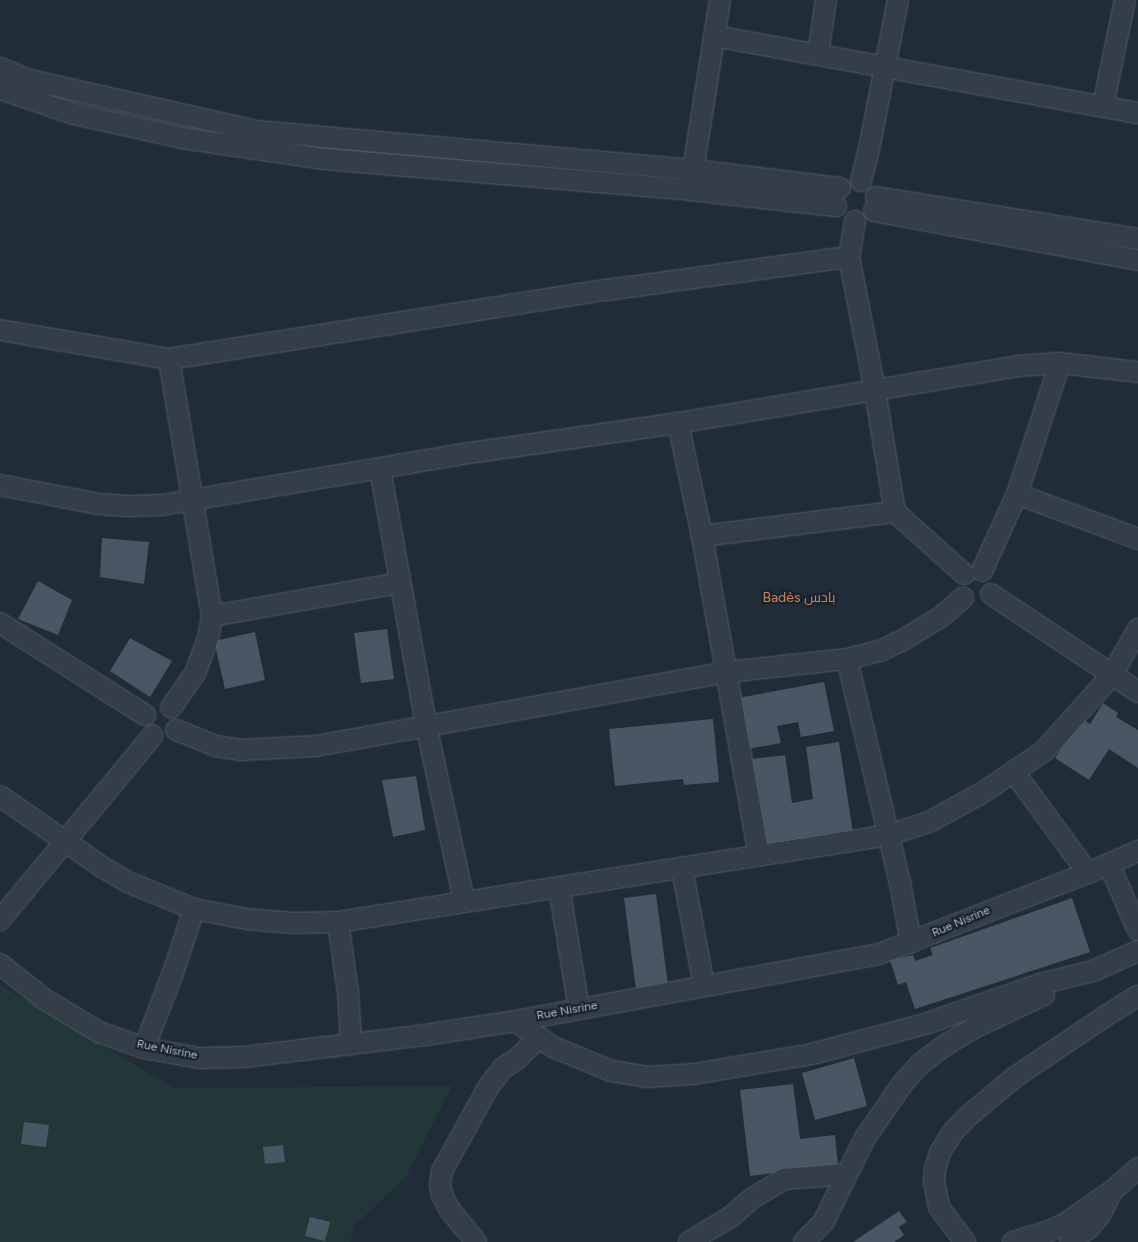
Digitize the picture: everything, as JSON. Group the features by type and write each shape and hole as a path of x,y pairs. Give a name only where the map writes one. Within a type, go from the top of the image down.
{"street":[{"path":"690,190 720,0"},
{"path":"818,54 826,0"},
{"path":"861,181 886,67 898,0"},
{"path":"1103,106 1125,0"},
{"path":"714,36 1138,113"},
{"path":"0,68 30,80 257,131 694,170 838,197"},
{"path":"0,89 74,114 182,138 324,159 690,190 838,197 853,181 861,181 871,187 875,204 866,218 855,221 840,213 838,197"},
{"path":"875,204 1081,240 1138,260"},
{"path":"855,221 849,258 875,391 895,512 973,573 991,581 991,594 987,599 975,604 963,598 958,586 973,573 1017,494 1060,363"},
{"path":"1081,240 1138,239"},
{"path":"0,330 169,359 606,290 849,258"},
{"path":"169,359 212,616 208,638 195,673 171,708"},
{"path":"0,485 100,504 130,506 192,501 470,453 678,423 1018,366 1060,363 1138,372"},
{"path":"678,423 702,536 759,855"},
{"path":"380,469 426,725 464,901"},
{"path":"1017,494 1138,539"},
{"path":"702,536 895,512"},
{"path":"212,616 399,583"},
{"path":"991,594 1138,692"},
{"path":"176,730 216,746 240,750 275,750 348,741 426,725 590,698 727,672 847,659 880,651 903,640 942,616 963,598"},
{"path":"0,623 145,715"},
{"path":"0,796 64,841 130,883 194,909 293,923 338,922 889,835 929,822 982,793 1044,751 1112,676 1138,629"},
{"path":"847,659 889,835 911,943"},
{"path":"165,705 171,708 178,717 176,730 163,739 152,736 145,726 145,715 154,706 165,705"},
{"path":"0,920 152,736"},
{"path":"1014,772 1088,873"},
{"name":"Rue Nisrine","path":"0,964 70,1017 100,1032 144,1048 199,1058 244,1058 425,1035 515,1021 879,954 1088,873 1138,851"},
{"path":"1109,864 1138,930"},
{"path":"682,868 704,986"},
{"path":"559,887 579,1009"},
{"path":"144,1048 173,973 194,909"},
{"path":"338,922 348,992 351,1043"},
{"path":"804,1242 824,1221 865,1138 902,1083 919,1066 944,1046 976,1028 1138,951"},
{"path":"515,1021 553,1047 610,1071 648,1077 694,1074 812,1054 925,1024 1040,984 1093,972"},
{"path":"965,1242 939,1207 934,1182 935,1169 940,1153 952,1133 966,1118 1015,1077 1104,1016 1138,996"},
{"path":"476,1242 450,1210 442,1195 440,1185 442,1171 489,1086 503,1068 517,1059 539,1037"},
{"path":"1013,1242 1041,1234 1066,1223 1112,1191 1138,1168"},
{"path":"689,1242 732,1216 751,1199 784,1179 847,1174"},
{"path":"1070,1242 1088,1229 1100,1215 1112,1191"}],"green space":[{"path":"0,985 174,1088 452,1086 406,1177 355,1225 350,1242 0,1242"}],"building":[{"path":"102,538 149,542 144,584 100,577"},
{"path":"38,581 72,600 58,635 18,619"},
{"path":"387,629 394,679 361,683 354,633"},
{"path":"255,632 265,680 225,689 214,641"},
{"path":"130,638 172,661 150,697 110,671"},
{"path":"824,682 834,731 801,737 798,722 777,726 781,743 748,749 738,698"},
{"path":"1103,703 1118,713 1116,717 1138,730 1138,768 1109,749 1089,780 1055,758 1081,718 1090,724"},
{"path":"713,719 719,782 684,785 683,779 615,786 609,729"},
{"path":"839,742 853,833 764,846 752,759 785,755 792,803 813,799 806,747"},
{"path":"416,776 425,830 393,837 382,780"},
{"path":"656,894 668,986 636,990 624,898"},
{"path":"1072,898 1090,952 915,1009 906,982 898,985 890,960 913,955 915,961 933,955 930,948"},
{"path":"854,1058 867,1106 815,1120 802,1073"},
{"path":"793,1084 800,1139 835,1135 838,1165 750,1176 740,1090"},
{"path":"24,1122 49,1125 46,1147 21,1144"},
{"path":"283,1145 285,1162 265,1164 263,1147"},
{"path":"899,1211 907,1222 899,1227 904,1235 894,1242 853,1242"},
{"path":"310,1217 330,1222 325,1241 305,1236"}],"district":[{"name":"Badès بادس","path":"799,598"}]}
